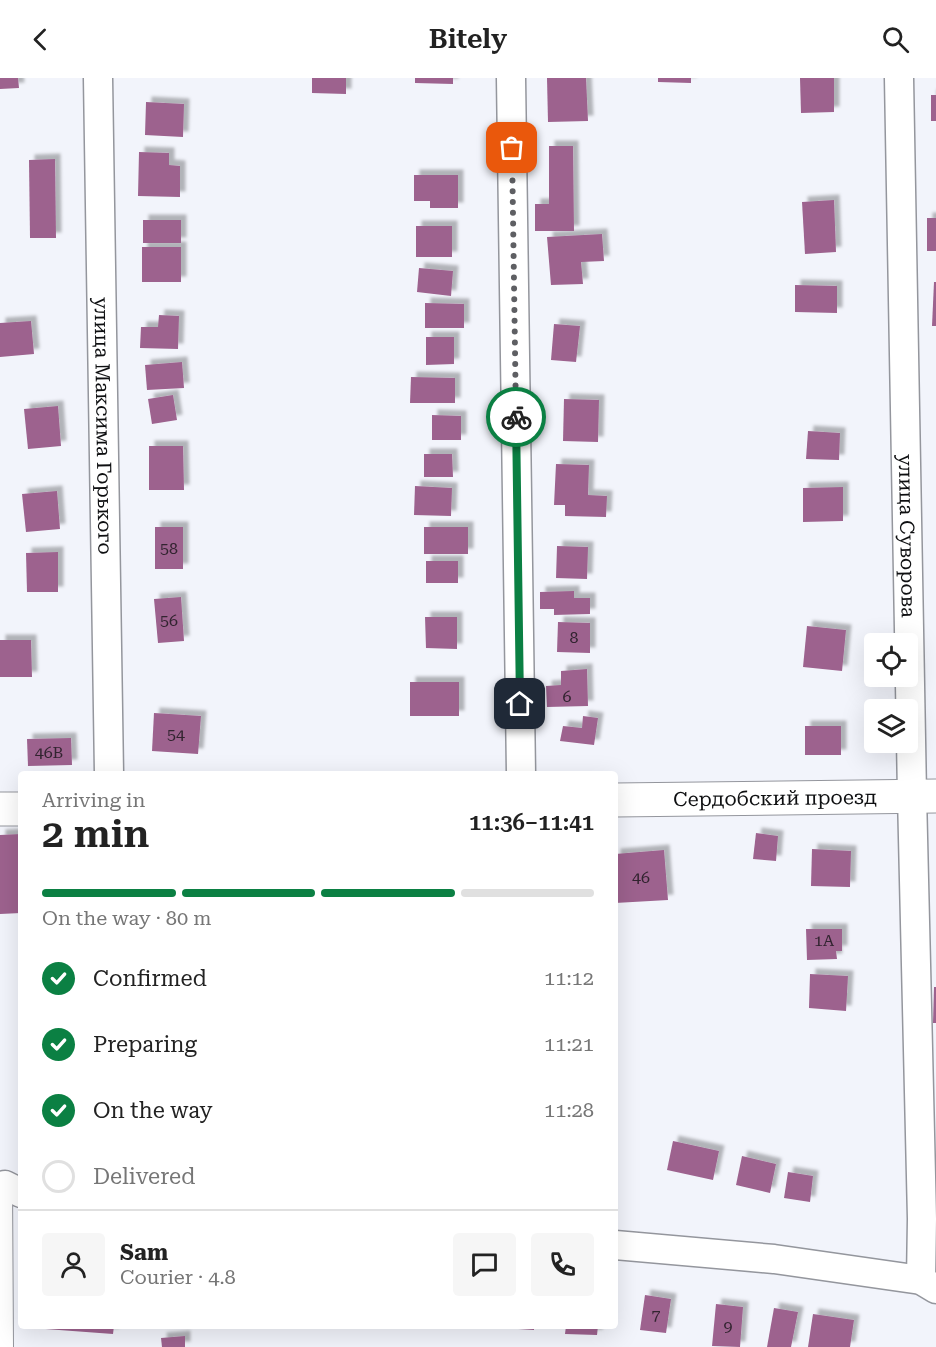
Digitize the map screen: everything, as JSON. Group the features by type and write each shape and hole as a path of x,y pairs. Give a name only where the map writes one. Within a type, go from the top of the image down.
{"main road":[{"name":"Сердобский проезд","path":"618,800 924,796"},
{"path":"0,809 18,809"}],"street":[{"name":"улица Максима Горького","path":"98,78 110,771"},
{"path":"511,78 521,771"},
{"name":"улица Суворова","path":"899,78 924,796 922,1219 928,1285"},
{"path":"618,1245 774,1259 928,1285"}],"lane":[{"path":"6,1347 12,1184"}],"building":[{"path":"0,78 18,78 19,88 0,89"},
{"path":"312,78 346,78 346,94 312,93"},
{"path":"415,78 453,78 453,84 415,83"},
{"path":"547,78 586,78 588,121 548,122"},
{"path":"658,78 691,78 691,83 658,82"},
{"path":"800,78 834,78 834,112 801,113"},
{"path":"931,95 936,95 936,121 931,121"},
{"path":"146,102 184,104 183,137 145,135"},
{"path":"549,146 573,146 574,231 535,231 535,204 549,204"},
{"path":"139,152 169,153 169,165 180,166 180,197 138,196"},
{"path":"55,159 56,238 30,238 29,160"},
{"path":"414,175 458,175 458,208 430,208 430,201 414,201"},
{"path":"834,200 836,252 805,254 802,202"},
{"path":"927,218 936,218 936,251 927,251"},
{"path":"143,220 181,220 181,243 143,243"},
{"path":"416,226 452,226 452,257 416,257"},
{"path":"602,234 604,261 581,262 583,284 551,285 547,237"},
{"path":"142,247 181,247 181,282 142,282"},
{"path":"419,268 453,271 451,296 417,292"},
{"path":"934,282 936,282 936,326 932,326"},
{"path":"795,285 837,286 837,313 795,312"},
{"path":"425,303 464,304 464,328 425,328"},
{"path":"159,315 179,316 178,349 140,348 141,327 158,327"},
{"path":"31,321 34,354 0,357 0,323"},
{"path":"554,324 580,326 576,362 551,360"},
{"path":"426,337 454,337 454,364 426,365"},
{"path":"182,362 184,388 147,390 145,365"},
{"path":"411,377 455,378 455,403 410,403"},
{"path":"173,395 177,420 152,424 148,399"},
{"path":"564,399 599,400 598,442 563,441"},
{"path":"58,406 61,446 28,449 24,409"},
{"path":"432,415 461,416 461,440 432,440"},
{"path":"808,431 840,433 839,460 806,459"},
{"path":"149,446 183,446 184,490 149,490"},
{"path":"424,454 452,454 453,477 424,477"},
{"path":"556,464 589,465 588,495 607,496 606,517 565,516 565,505 554,505"},
{"path":"415,486 452,488 451,516 414,515"},
{"path":"843,487 843,521 803,522 803,488"},
{"path":"57,491 60,529 26,532 22,494"},
{"path":"155,527 183,527 183,569 155,569"},
{"path":"424,527 468,527 468,554 424,554"},
{"path":"557,546 588,547 587,579 556,578"},
{"path":"58,552 58,592 27,592 26,553"},
{"path":"426,561 458,561 458,583 426,583"},
{"path":"574,591 574,598 590,598 590,614 554,615 554,609 540,609 540,592"},
{"path":"181,597 184,641 158,643 154,599"},
{"path":"425,617 457,617 457,649 426,648"},
{"path":"558,622 590,623 590,653 557,652"},
{"path":"807,626 846,630 842,671 803,667"},
{"path":"0,640 31,640 32,677 0,677"},
{"path":"587,669 588,706 547,707 546,686 561,685 561,671"},
{"path":"410,682 459,682 459,716 410,716"},
{"path":"154,713 201,716 198,754 152,751"},
{"path":"583,716 598,718 594,745 560,741 563,726 582,728"},
{"path":"805,726 841,726 841,755 805,755"},
{"path":"71,738 72,765 28,766 27,739"},
{"path":"756,833 778,836 776,861 753,859"},
{"path":"18,834 18,913 0,914 0,835"},
{"path":"812,849 851,851 850,887 811,886"},
{"path":"664,850 668,900 618,903 618,854"},
{"path":"806,929 842,929 842,951 836,951 837,959 807,960"},
{"path":"810,974 848,976 846,1011 809,1008"},
{"path":"934,987 936,987 936,1023 933,1023"},
{"path":"673,1141 719,1151 713,1180 667,1170"},
{"path":"742,1156 776,1164 770,1193 736,1185"},
{"path":"788,1172 813,1176 810,1202 784,1198"},
{"path":"645,1295 671,1299 666,1333 640,1330"},
{"path":"716,1304 743,1307 740,1347 712,1346"},
{"path":"774,1308 798,1312 791,1347 767,1347"},
{"path":"813,1314 854,1320 850,1347 808,1347"},
{"path":"46,1329 114,1329 113,1334"},
{"path":"566,1329 598,1329 597,1335 565,1334"},
{"path":"185,1336 185,1347 162,1347 161,1338"}],"way so far":[{"path":"512,148 516,417"}],"route":[{"path":"516,417 520,704"}]}
